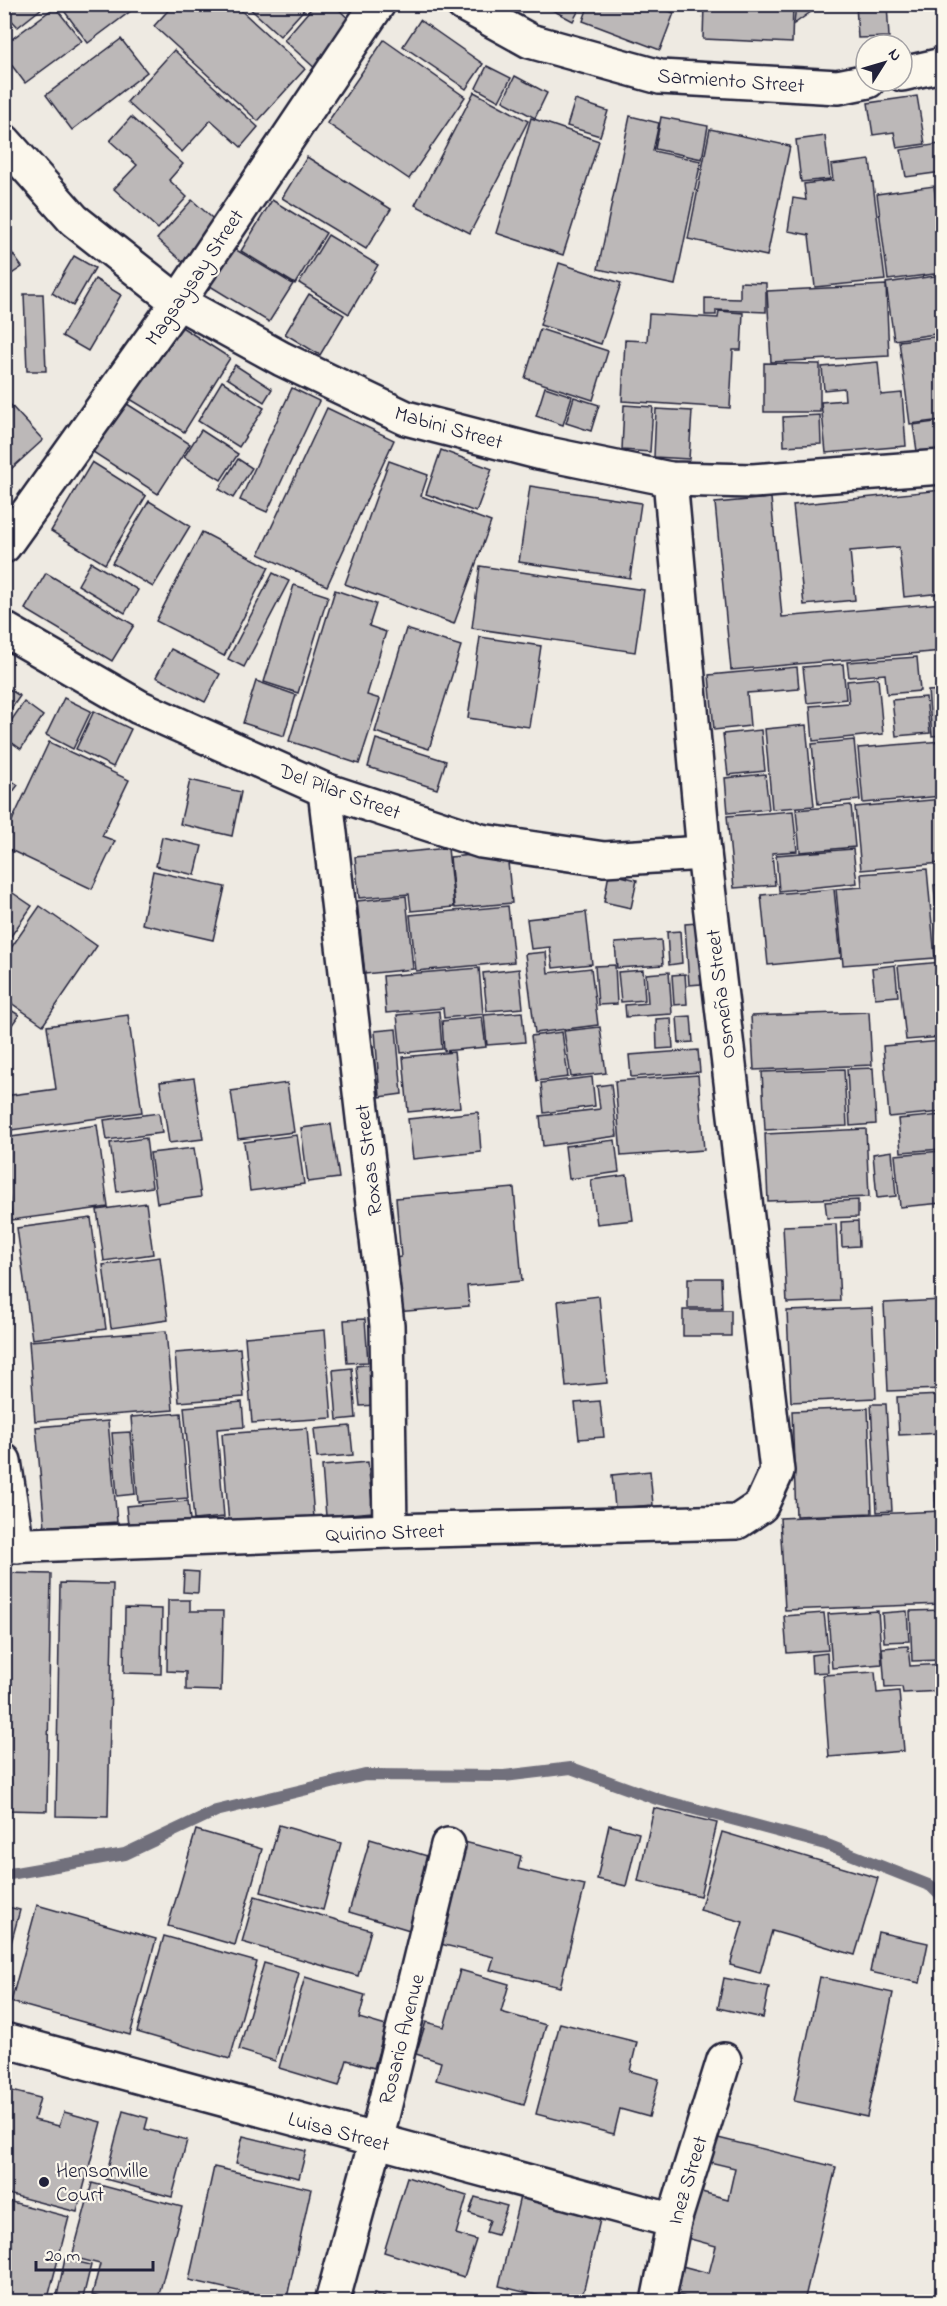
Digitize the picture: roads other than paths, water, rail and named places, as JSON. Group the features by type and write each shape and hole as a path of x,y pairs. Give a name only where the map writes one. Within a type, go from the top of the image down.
{"street":[{"name":"Magsaysay Street","path":"4,546 178,302 378,4"},
{"name":"Sarmiento Street","path":"463,4 530,41 660,77 838,87 854,84"},
{"path":"914,71 942,65"},
{"name":"Mabini Street","path":"4,141 74,220 178,302 282,359 406,418 538,452 670,479 753,481 942,467"},
{"name":"Osmeña Street","path":"670,479 704,853 777,1471 761,1506"},
{"name":"Del Pilar Street","path":"4,629 139,707 325,790 481,841 604,859 704,853"},
{"name":"Roxas Street","path":"325,790 387,1325 390,1531"},
{"path":"4,1461 11,1546"},
{"name":"Quirino Street","path":"11,1546 390,1531 737,1522 761,1506"},
{"name":"Rosario Avenue","path":"332,2301 376,2141 448,1845"},
{"name":"Luisa Street","path":"4,2040 674,2221"},
{"name":"Inez Street","path":"658,2301 674,2221 724,2060"}],"waterway":[{"path":"4,1875 125,1854 216,1811 365,1775 504,1776 571,1768 657,1799 825,1844 931,1886 942,1897"}],"place":[{"name":"Hensonville Court","path":"44,2182"}]}
